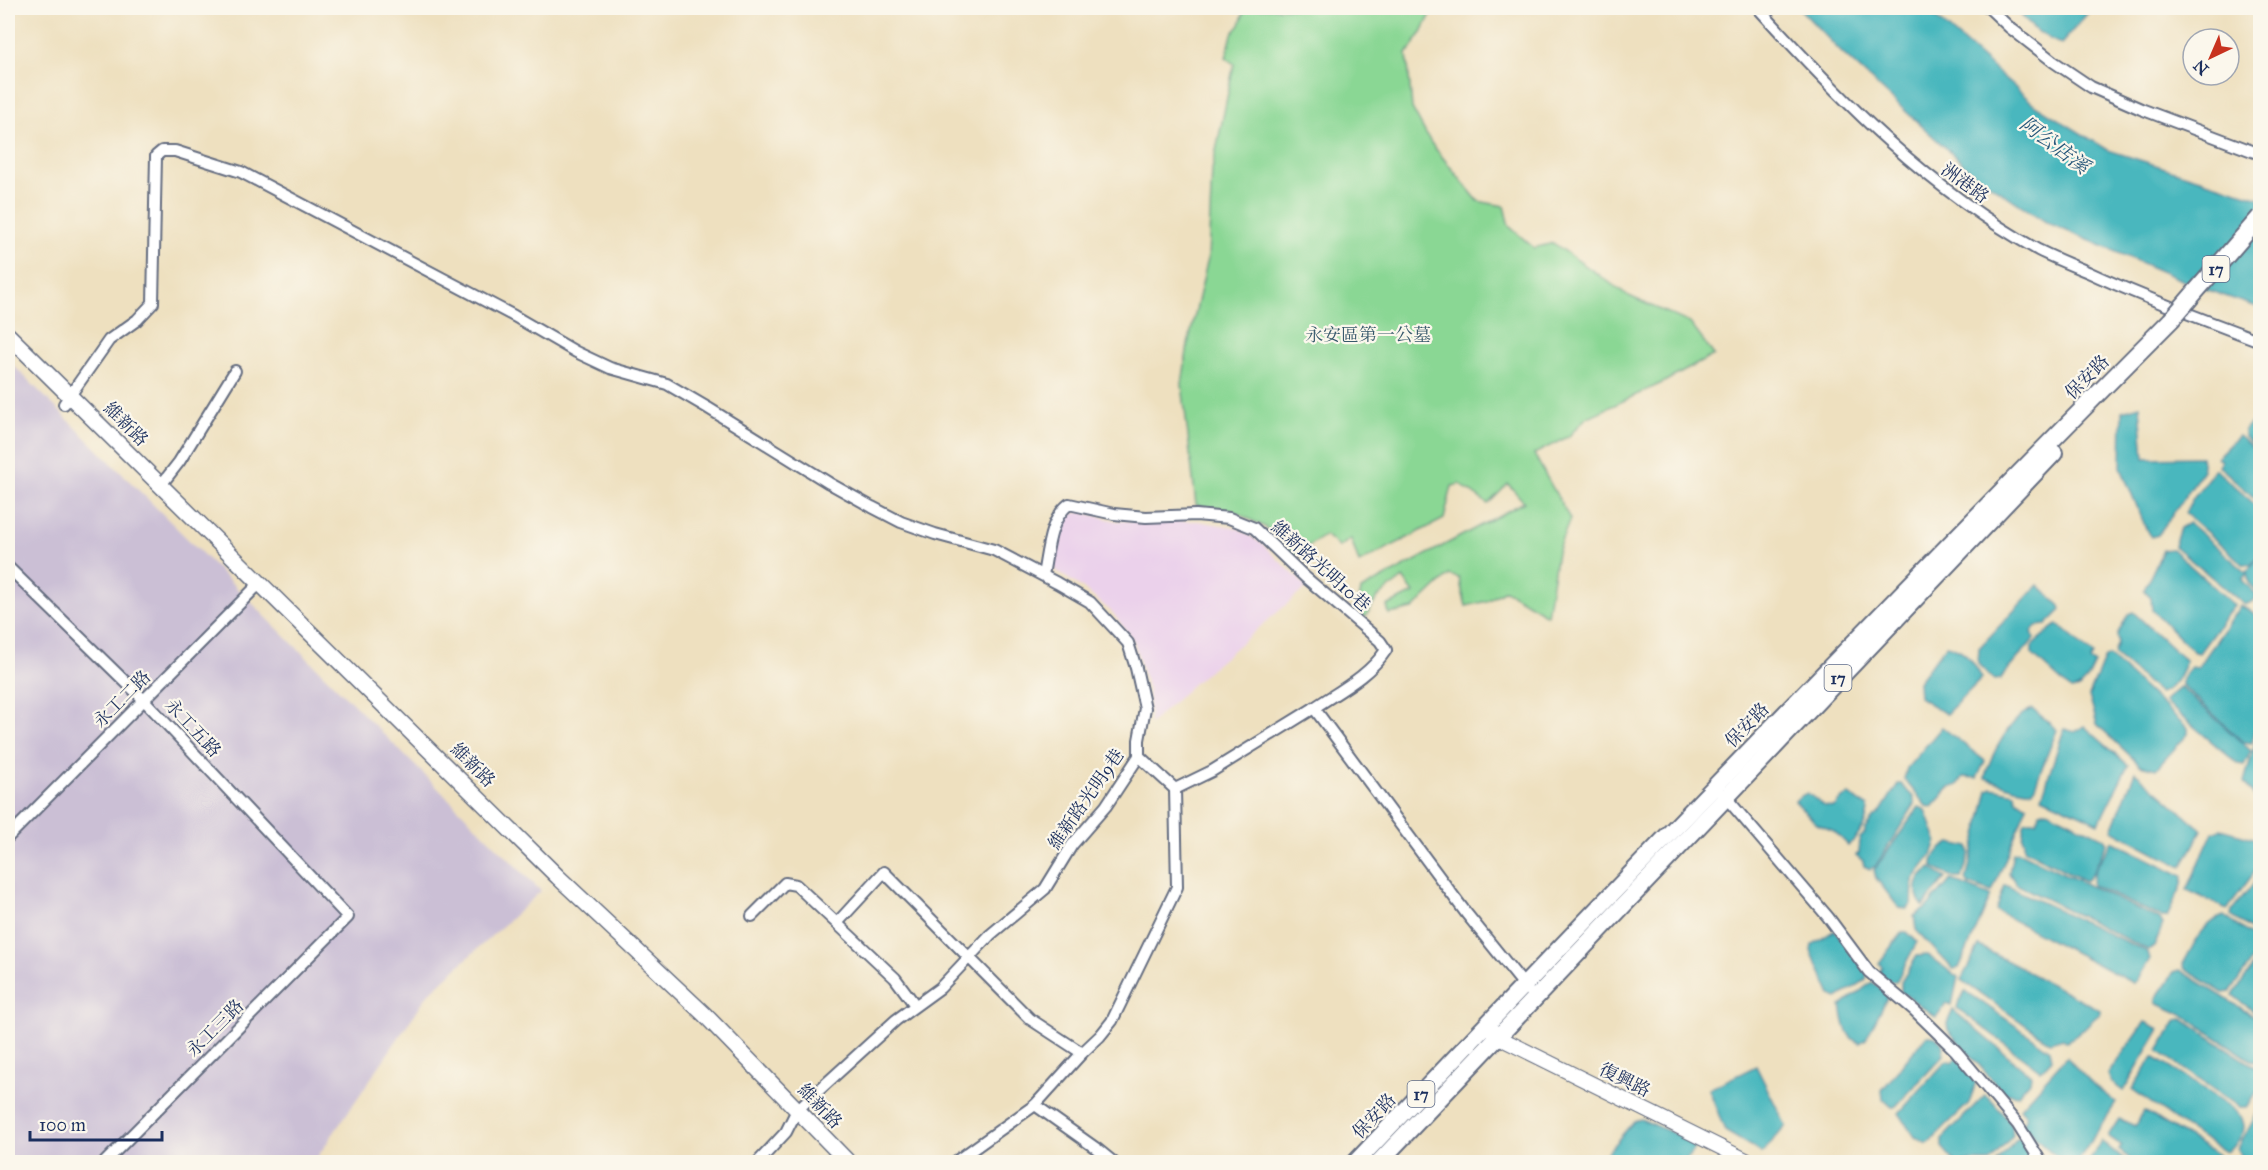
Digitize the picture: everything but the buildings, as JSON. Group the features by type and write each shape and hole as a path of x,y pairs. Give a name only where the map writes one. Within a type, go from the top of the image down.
{"main road":[{"name":"17","path":"2176,322 2260,217"},
{"name":"17","path":"2176,322 2260,233"},
{"name":"保安路","path":"1356,1162 1486,1025 1529,991 1720,792 2002,490 2176,322"},
{"path":"8,335 67,400"},
{"path":"8,348 67,400"},
{"name":"維新路","path":"67,400 160,485 256,587"},
{"name":"維新路","path":"67,400 256,587 704,1014 839,1162"},
{"name":"保安路","path":"1378,1162 1499,1036 1529,991"},
{"name":"維新路","path":"796,1114 848,1162"}],"street":[{"name":"洲港路","path":"1758,8 1847,104 1916,167 1974,211 2039,250 2124,289 2260,341"},
{"path":"1989,8 2027,41 2091,87 2141,109 2260,154"},
{"name":"維新路光明9巷","path":"67,400 109,340 138,320 153,303 156,156 162,151 175,151 241,172 514,316 576,352 610,368 667,384 829,483 901,522 994,550 1043,575 1090,602 1128,643 1145,708 1139,740 1139,756 1106,806 1072,845 1045,889 990,935 940,988 915,1005 796,1114 786,1132 758,1162"},
{"path":"160,485 179,462 235,371"},
{"name":"維新路光明10巷","path":"1043,575 1052,530 1059,512 1070,504 1114,514 1146,517 1196,515 1229,518 1254,528 1305,577 1380,641 1386,650 1367,672 1314,708 1212,771 1175,789"},
{"name":"永工五路","path":"8,567 144,700 348,916"},
{"name":"永工二路","path":"8,837 256,587"},
{"path":"1314,708 1466,913 1529,991"},
{"path":"955,1162 1035,1105 1100,1036 1113,1018 1173,897 1177,880 1175,789 1139,756"},
{"path":"1720,792 1828,917 1869,972 1914,1010 1956,1051 2018,1125 2041,1162"},
{"path":"837,923 884,872 1030,1019 1082,1053"},
{"path":"752,916 785,883 796,885 895,978 915,1005"},
{"name":"永工三路","path":"105,1162 348,916"},
{"name":"復興路","path":"1486,1025 1499,1036 1750,1162"},
{"path":"1035,1105 1113,1162"}],"shaded area":[{"path":"8,360 541,891 429,993 314,1162 8,1162"},
{"path":"1081,512 1116,521 1198,521 1238,528 1262,544 1307,587 1193,684 1150,724 1148,690 1134,641 1112,612 1081,587 1056,571 1052,557 1060,525 1068,515"}],"green space":[{"name":"永安區第一公墓","path":"1245,8 1434,8 1421,34 1407,54 1412,108 1431,143 1478,201 1504,206 1509,226 1534,248 1553,243 1629,296 1690,323 1714,355 1662,383 1586,418 1568,437 1534,454 1570,519 1557,552 1547,615 1505,590 1487,601 1466,606 1459,578 1449,575 1413,609 1389,614 1387,606 1414,593 1403,578 1377,598 1365,618 1357,611 1361,590 1524,502 1508,484 1488,504 1460,484 1452,486 1444,519 1359,563 1351,539 1339,547 1325,535 1295,555 1265,527 1233,511 1196,505 1182,384 1188,345 1208,258 1212,170 1234,64 1226,58 1232,34 1240,25"}],"water":[{"name":"阿公店溪","path":"1799,8 1925,8 2035,105 2108,150 2260,198 2260,308 2193,285 2046,222 1973,173 1842,53"},
{"path":"2026,8 2092,8 2061,44 2033,28 2021,14"},
{"path":"2140,406 2144,458 2201,457 2203,470 2158,535 2151,537 2121,468 2122,411"},
{"path":"2260,415 2260,452 2244,437 2244,430"},
{"path":"2238,436 2260,454 2260,503 2219,466 2221,460 2217,457"},
{"path":"2215,469 2260,509 2260,554 2251,565 2243,564 2185,513 2193,498"},
{"path":"2189,523 2246,572 2260,556 2260,594 2249,583 2247,573 2242,580 2257,595 2254,601 2245,605 2174,546 2180,528"},
{"path":"2172,549 2234,605 2199,653 2194,652 2152,610 2151,597 2144,590 2163,550"},
{"path":"2038,585 2060,606 2061,610 2046,625 2036,626 2032,632 2034,639 2000,679 1994,680 1978,664 1979,648"},
{"path":"2240,606 2251,611 2260,620 2260,712 2252,743 2243,742 2182,685 2182,678 2191,667 2198,668"},
{"path":"2133,612 2186,661 2176,681 2165,691 2159,693 2114,654 2118,642 2117,635 2128,614"},
{"path":"2058,625 2093,655 2090,661 2095,663 2089,676 2084,684 2076,689 2071,690 2032,654 2032,646"},
{"path":"1946,645 1964,653 1982,678 1946,714 1919,697 1918,682"},
{"path":"2109,656 2188,728 2188,734 2156,769 2140,765 2097,724 2089,696 2105,657"},
{"path":"2181,687 2251,751 2244,765 2238,764 2164,701"},
{"path":"2033,709 2057,730 2033,791 2015,788 1985,778 1991,759 2003,738 2017,719"},
{"path":"2084,726 2128,765 2099,823 2042,797 2064,729 2075,732"},
{"path":"1942,727 1985,761 1977,778 1963,777 1958,785 1949,788 1932,807 1926,806 1904,779 1907,768"},
{"path":"2259,730 2260,800 2255,798 2244,782"},
{"path":"2135,772 2202,830 2182,867 2112,830"},
{"path":"1898,784 1901,784 1913,797 1915,804 1875,867 1870,869 1864,866 1863,861 1856,855 1859,853 1860,838 1873,818 1880,813"},
{"path":"1992,788 2015,793 2016,799 2027,806 1992,892 1969,884 1966,880 1988,790"},
{"path":"1807,793 1825,806 1834,807 1842,798 1849,795 1868,807 1867,818 1852,842 1848,845 1834,831 1817,824 1795,801"},
{"path":"1919,807 1926,810 1937,841 1932,855 1913,880 1912,904 1907,909 1899,908 1876,878 1874,870"},
{"path":"2047,810 2104,838 2107,843 2093,872 2085,881 2024,849 2022,838 2024,824 2026,821 2036,821 2040,812"},
{"path":"2221,829 2260,840 2260,865 2227,909 2187,890 2213,832"},
{"path":"2112,841 2183,876 2182,885 2167,917 2161,917 2092,885 2096,868"},
{"path":"1951,843 1968,847 1970,853 1962,878 1954,878 1933,867 1934,858 1938,852"},
{"path":"2019,852 2159,919 2163,924 2154,947 2148,950 2016,884 2009,873 2013,853"},
{"path":"1931,868 1946,878 1923,906 1918,896 1917,885 1922,875"},
{"path":"2260,878 2260,936 2231,916 2232,910"},
{"path":"1951,880 1991,896 1959,968 1953,969 1916,930 1914,916 1925,909"},
{"path":"2005,885 2148,952 2150,959 2133,983 1996,911"},
{"path":"2224,916 2260,942 2260,950 2230,992 2223,993 2185,969 2183,964 2204,929 2216,919"},
{"path":"1835,930 1867,973 1866,980 1837,998 1831,995 1811,951 1812,945"},
{"path":"1902,932 1907,932 1917,942 1896,982 1889,982 1879,973 1882,967 1879,963"},
{"path":"1979,946 2100,1010 2100,1014 2072,1039 2067,1041 2063,1038 2050,1042 1961,980"},
{"path":"1927,955 1958,977 1952,1005 1947,1003 1936,1017 1901,992 1901,982 1917,956"},
{"path":"2260,957 2260,1017 2233,995"},
{"path":"2180,970 2260,1020 2260,1056 2254,1062 2181,1014 2156,1003 2156,998 2174,972"},
{"path":"1872,982 1889,994 1866,1039 1860,1043 1848,1033 1841,1006"},
{"path":"1966,991 2050,1050 2052,1059 2041,1071 1957,1008 1959,1000"},
{"path":"1953,1010 2031,1075 2030,1081 2018,1095 2003,1092 1948,1030 1947,1023"},
{"path":"2182,1019 2260,1070 2260,1087 2248,1107 2239,1107 2158,1051 2177,1020"},
{"path":"2145,1022 2160,1029 2123,1091 2111,1082 2108,1074"},
{"path":"1927,1035 1935,1037 1942,1043 1944,1055 1895,1107 1892,1107 1883,1099 1882,1090"},
{"path":"2066,1057 2090,1082 2116,1103 2077,1162 2062,1162 2022,1125 2027,1116 2020,1108"},
{"path":"2153,1057 2237,1112 2242,1118 2244,1129 2233,1147 2225,1152 2186,1128 2132,1089"},
{"path":"1957,1058 1976,1082 1969,1103 1927,1144 1915,1137 1899,1113 1947,1060 1953,1062"},
{"path":"1756,1066 1786,1126 1762,1153 1725,1131 1709,1089"},
{"path":"1985,1095 2009,1122 2013,1135 1990,1162 1955,1162 1942,1147 1942,1139"},
{"path":"2260,1108 2260,1162 2243,1162 2237,1150"},
{"path":"2144,1111 2223,1158 2221,1162 2134,1162 2119,1150 2122,1146 2108,1136 2119,1119 2135,1126"},
{"path":"1641,1119 1698,1144 1684,1162 1599,1162 1634,1121"},
{"path":"2021,1138 2032,1155 2030,1162 1997,1162 2017,1139"},
{"path":"2101,1141 2127,1162 2089,1162"}]}
